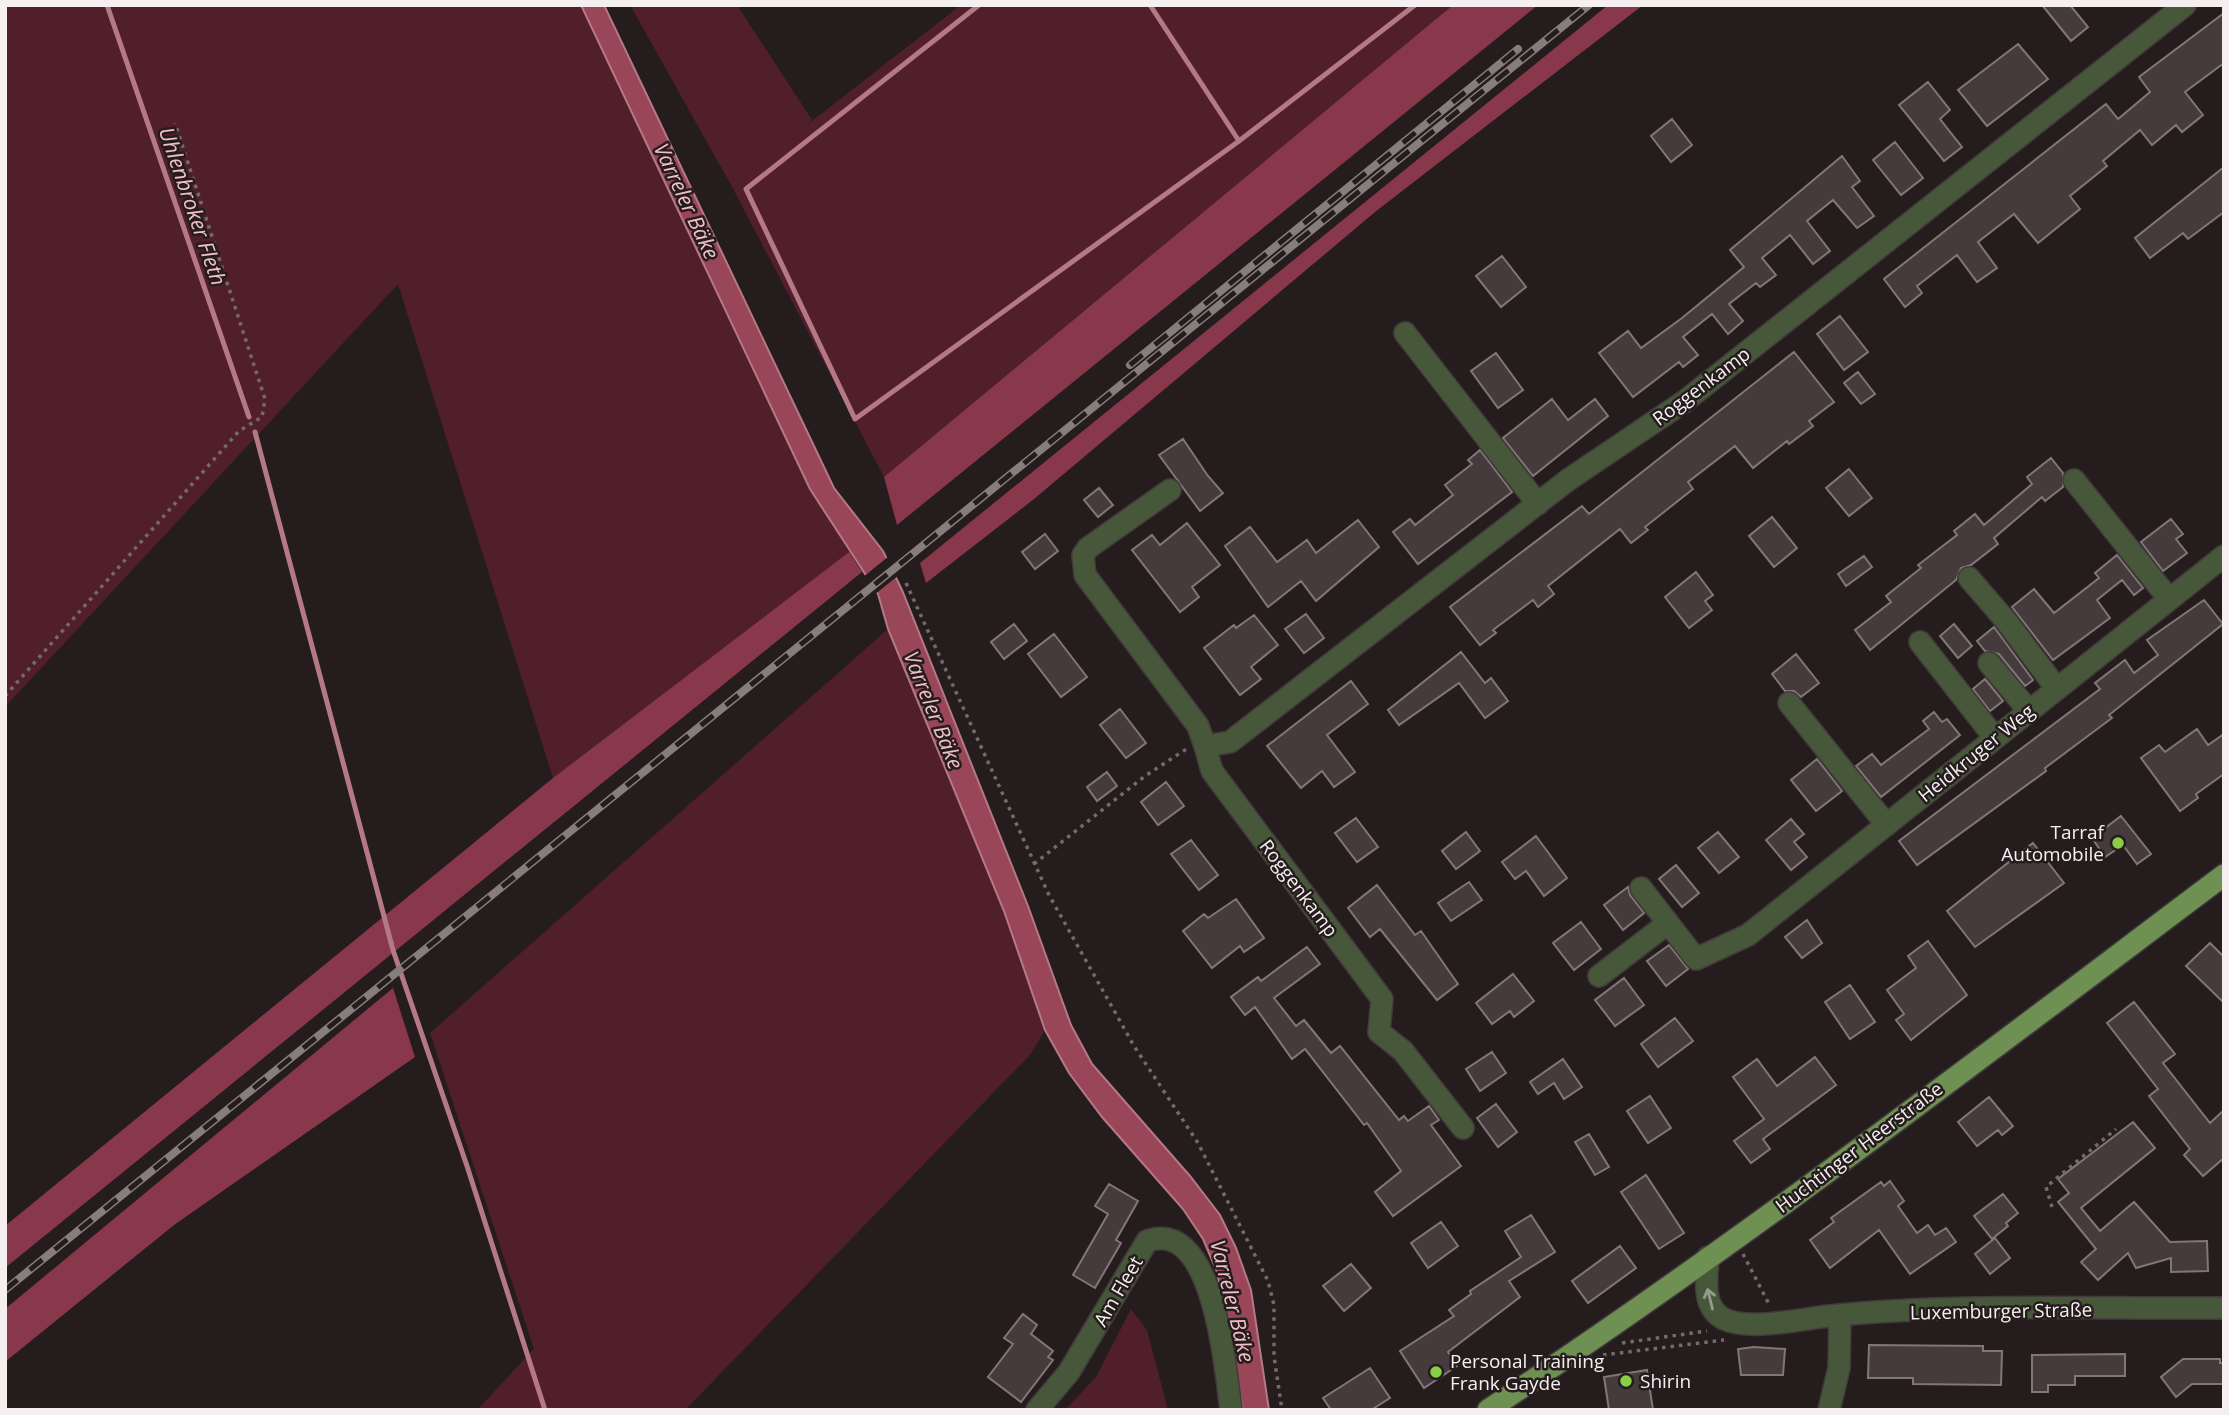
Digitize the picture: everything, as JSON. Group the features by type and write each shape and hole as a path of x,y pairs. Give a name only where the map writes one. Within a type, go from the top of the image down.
{"main road":[{"name":"Huchtinger Heerstraße","path":"1488,1410 1581,1348 1734,1239 2224,875"}],"street":[{"name":"Roggenkamp","path":"1205,746 1230,742 1538,504 1685,401 2185,5"},
{"path":"1405,333 1538,504"},
{"path":"2074,480 2169,599"},
{"name":"Roggenkamp","path":"1170,490 1088,548 1083,555 1085,575 1198,726 1212,771 1382,999 1379,1032 1403,1051 1463,1128"},
{"name":"Heidkruger Weg","path":"1668,923 1696,959 1748,935 2224,556"},
{"path":"1969,578 2057,689"},
{"path":"1920,642 1996,738"},
{"path":"1989,663 2029,711"},
{"path":"1789,703 1886,824"},
{"path":"1599,976 1668,923 1642,888"},
{"name":"Am Fleet","path":"1037,1410 1069,1372 1147,1241 1160,1236 1177,1241 1192,1253 1203,1273 1215,1317 1231,1410"},
{"path":"1708,1257 1709,1305 1737,1332"},
{"name":"Luxemburger Straße","path":"1737,1332 1778,1321 1840,1315 1954,1310 2224,1308"},
{"path":"1829,1410 1839,1368 1840,1315"}],"path":[{"path":"5,696 239,431 262,417 265,399 175,122"},
{"path":"906,583 1034,864 1134,1046 1198,1143 1268,1281 1275,1321 1274,1356 1282,1410"},
{"path":"1034,864 1183,748 1205,746"},
{"path":"2052,1207 2046,1187 2116,1129"},
{"path":"1734,1239 1778,1321"},
{"path":"1616,1344 1737,1332"},
{"path":"1581,1348 1607,1356 1737,1332"}],"shaded area":[{"path":"5,5 581,5 810,489 849,552 553,778 398,284 5,707"},
{"path":"630,5 737,5 812,120 803,128 961,5 1453,5 884,477 731,185"},
{"path":"1453,5 1538,5 897,525 884,477"},
{"path":"1608,5 1643,5 1375,212 1034,499 926,583 920,563"},
{"path":"849,552 862,572 5,1268 5,1226 553,778"},
{"path":"888,629 1004,911 1045,1030 1030,1055 685,1410 477,1410 534,1349 430,1033"},
{"path":"393,988 415,1057 174,1225 5,1362 5,1309"},
{"path":"1131,1309 1147,1330 1168,1410 1065,1410 1096,1377"}],"water":[{"name":"Varreler Bäke","path":"581,5 604,5 834,488 883,551 902,590 1028,906 1071,1025 1092,1064 1190,1176 1220,1215 1236,1248 1251,1290 1269,1410 1243,1410 1217,1272 1203,1239 1183,1209 1102,1117 1069,1073 1045,1030 1004,911 888,629 878,594 810,489"}],"pier":[{"path":"889,556 899,575 874,595 862,578"}],"building":[{"path":"2042,5 2070,5 2088,27 2071,41"},
{"path":"2224,13 2224,63 2185,92 2203,115 2182,132 2176,125 2152,145 2140,130 2103,161 2107,166 2070,196 2080,209 2038,243 2014,214 1978,242 1997,268 1977,282 1957,255 1917,286 1922,293 1905,307 1884,279 2106,104 2118,119 2150,92 2139,77"},
{"path":"2018,44 2048,79 1987,126 1958,90"},
{"path":"1928,82 1950,110 1940,119 1962,147 1944,161 1899,105"},
{"path":"1672,119 1692,145 1671,162 1651,136"},
{"path":"1895,142 1923,178 1901,195 1873,160"},
{"path":"1842,156 1860,181 1852,187 1874,216 1857,228 1833,200 1807,221 1830,251 1813,264 1790,235 1762,258 1776,275 1760,287 1756,283 1729,304 1743,321 1728,334 1712,314 1683,337 1698,355 1683,367 1679,362 1633,397 1599,353 1628,331 1641,348 1682,318 1744,267 1730,250"},
{"path":"2224,167 2224,212 2188,239 2183,233 2150,258 2135,238"},
{"path":"1502,256 1526,287 1501,307 1476,276"},
{"path":"1840,316 1868,352 1844,370 1817,334"},
{"path":"1794,352 1834,402 1809,421 1813,426 1789,444 1787,441 1753,468 1735,446 1688,482 1693,489 1645,527 1648,530 1631,543 1620,529 1548,586 1554,594 1538,607 1533,600 1493,630 1496,633 1480,645 1450,607 1582,506 1589,514"},
{"path":"1496,353 1523,390 1498,408 1471,371"},
{"path":"1858,372 1875,394 1861,404 1844,383"},
{"path":"1552,399 1568,420 1595,399 1608,416 1533,476 1503,438"},
{"path":"1183,439 1223,493 1200,511 1159,455"},
{"path":"1480,450 1512,492 1418,564 1393,532 1410,519 1415,525 1453,495 1445,485 1472,464 1468,460"},
{"path":"2051,458 2063,473 2063,487 2045,501 2042,497 1994,538 1998,544 1971,565 1961,568 1956,580 1870,650 1855,630 1891,602 1886,596 1921,568 1918,565 1957,535 1954,531 1975,514 1984,525 2032,484 2027,477"},
{"path":"1849,469 1872,498 1849,516 1826,488"},
{"path":"1099,488 1113,505 1098,517 1084,500"},
{"path":"1772,517 1797,548 1774,567 1749,536"},
{"path":"2171,519 2183,534 2176,539 2187,553 2163,571 2141,542"},
{"path":"1358,520 1379,547 1316,601 1301,581 1268,607 1225,546 1250,527 1277,562 1307,540 1316,553"},
{"path":"1187,523 1220,565 1192,587 1199,597 1180,612 1132,550 1152,535 1160,545"},
{"path":"1045,534 1058,551 1035,569 1022,552"},
{"path":"2117,555 2143,588 2134,595 2122,580 2097,600 2110,618 2053,660 2012,607 2034,589 2054,613 2099,578 2095,573"},
{"path":"1864,556 1872,567 1846,586 1838,574"},
{"path":"1696,572 1713,595 1705,601 1712,610 1689,628 1665,597"},
{"path":"2204,600 2223,624 2109,715 2112,718 2045,768 2046,771 1917,865 1899,841 2100,689 2095,683 2125,660 2134,673 2158,655 2147,640"},
{"path":"1306,614 1324,638 1304,653 1285,629"},
{"path":"1254,615 1278,645 1251,667 1261,679 1240,695 1204,648 1234,625 1236,628"},
{"path":"1014,624 1027,641 1004,659 991,642"},
{"path":"1954,624 1972,646 1958,658 1940,636"},
{"path":"1994,627 2033,680 2025,686 1999,654 1985,651 1977,641"},
{"path":"1054,634 1087,677 1061,697 1028,654"},
{"path":"1461,652 1485,683 1491,678 1508,701 1485,718 1459,683 1399,725 1388,710"},
{"path":"1796,654 1819,683 1801,697 1794,691 1785,691 1772,674"},
{"path":"1985,679 2003,701 1990,711 1973,689"},
{"path":"1351,681 1368,704 1327,735 1355,772 1334,787 1322,771 1301,788 1267,746"},
{"path":"1120,709 1146,743 1126,758 1100,725"},
{"path":"1934,712 1942,722 1947,719 1960,735 1881,797 1856,766 1872,754 1881,765 1929,729 1923,721"},
{"path":"2197,729 2208,745 2224,734 2224,774 2196,794 2198,798 2180,811 2141,758 2159,745 2165,752"},
{"path":"1817,759 1842,791 1816,811 1791,780"},
{"path":"1107,772 1117,786 1097,801 1087,787"},
{"path":"1166,782 1184,806 1158,825 1141,802"},
{"path":"2121,816 2151,854 2137,864 2123,845 2105,857 2092,838"},
{"path":"1356,818 1378,847 1357,862 1335,833"},
{"path":"1791,819 1804,834 1794,842 1807,857 1791,870 1766,840"},
{"path":"1466,832 1480,851 1456,869 1442,851"},
{"path":"1718,832 1739,857 1719,873 1698,848"},
{"path":"1536,836 1567,878 1544,896 1526,871 1515,879 1502,862"},
{"path":"1191,840 1218,875 1199,890 1171,854"},
{"path":"2033,843 2064,883 1975,947 1947,911"},
{"path":"1676,865 1699,893 1682,907 1659,879"},
{"path":"1469,882 1482,900 1451,921 1438,903"},
{"path":"1377,885 1415,935 1421,931 1458,984 1437,1000 1380,929 1370,937 1348,908"},
{"path":"1628,887 1630,895 1644,913 1623,930 1604,905"},
{"path":"1236,899 1264,938 1244,952 1240,946 1212,968 1183,931 1204,914 1208,918"},
{"path":"1807,920 1822,943 1802,958 1785,937"},
{"path":"1581,922 1601,949 1574,970 1553,943"},
{"path":"1928,941 1967,995 1911,1040 1896,1020 1904,1014 1887,990 1916,968 1908,956"},
{"path":"2210,943 2224,957 2224,1003 2186,966"},
{"path":"1669,945 1688,969 1666,986 1647,961"},
{"path":"1307,947 1320,964 1274,998 1296,1026 1304,1020 1331,1053 1340,1046 1399,1120 1404,1116 1408,1121 1429,1106 1439,1120 1431,1125 1461,1166 1393,1216 1375,1192 1401,1171 1367,1123 1364,1125 1305,1049 1292,1059 1255,1007 1245,1015 1231,997 1258,977 1261,981"},
{"path":"1513,974 1534,1001 1514,1017 1510,1011 1492,1024 1476,1003"},
{"path":"1624,978 1644,1005 1615,1026 1595,1000"},
{"path":"1850,985 1875,1022 1850,1039 1825,1002"},
{"path":"2134,1002 2175,1054 2163,1063 2210,1123 2224,1110 2224,1158 2203,1176 2184,1155 2190,1149 2149,1096 2158,1089 2107,1023"},
{"path":"1675,1018 1693,1041 1658,1067 1641,1044"},
{"path":"1492,1052 1506,1073 1480,1091 1466,1069"},
{"path":"1815,1057 1836,1085 1763,1139 1770,1149 1751,1163 1734,1141 1764,1119 1733,1077 1757,1059 1777,1086"},
{"path":"1563,1059 1582,1087 1564,1099 1554,1083 1538,1094 1530,1082"},
{"path":"1650,1096 1671,1128 1648,1143 1627,1111"},
{"path":"1989,1097 2013,1126 2002,1135 1998,1130 1977,1146 1958,1122"},
{"path":"1496,1104 1517,1132 1498,1147 1477,1118"},
{"path":"2133,1122 2155,1148 2081,1208 2100,1231 2134,1202 2170,1242 2207,1241 2208,1271 2171,1272 2171,1258 2136,1268 2128,1253 2098,1280 2081,1262 2096,1249 2058,1202 2069,1193 2058,1179"},
{"path":"1589,1134 1609,1167 1595,1175 1575,1142"},
{"path":"1646,1175 1684,1233 1659,1249 1621,1192"},
{"path":"1890,1181 1904,1201 1898,1206 1917,1233 1928,1225 1935,1235 1946,1228 1956,1242 1910,1274 1879,1230 1830,1268 1810,1240 1834,1222 1831,1218 1881,1182 1884,1186"},
{"path":"1109,1184 1138,1201 1116,1240 1121,1243 1095,1288 1073,1275 1108,1214 1095,1206"},
{"path":"2003,1194 2018,1213 2006,1223 2008,1226 1992,1239 1974,1216"},
{"path":"1531,1215 1555,1252 1509,1281 1520,1297 1448,1352 1457,1366 1424,1388 1400,1351 1454,1316 1449,1310 1471,1294 1470,1291 1521,1257 1505,1231"},
{"path":"1441,1222 1458,1246 1428,1268 1411,1243"},
{"path":"1995,1238 2010,1258 1990,1274 1975,1254"},
{"path":"1620,1246 1636,1268 1588,1303 1572,1281"},
{"path":"1351,1264 1371,1288 1344,1311 1323,1286"},
{"path":"1023,1314 1037,1325 1031,1334 1053,1351 1048,1357 1053,1360 1021,1402 988,1377 1013,1344 1004,1338"},
{"path":"1869,1345 1983,1346 1983,1351 2002,1351 2001,1385 1913,1384 1913,1378 1868,1378"},
{"path":"1738,1349 1785,1349 1783,1375 1741,1375"},
{"path":"2125,1354 2125,1376 2075,1376 2075,1385 2048,1385 2048,1392 2032,1392 2032,1355"},
{"path":"2183,1359 2220,1359 2220,1363 2224,1363 2224,1384 2192,1384 2176,1397 2161,1377"},
{"path":"1370,1368 1390,1398 1371,1410 1331,1410 1323,1398"},
{"path":"1647,1370 1653,1410 1609,1410 1604,1377"}],"waterway":[{"name":"Uhlenbroker Fleth","path":"107,5 249,417"},
{"path":"979,5 746,189 855,419 1239,141 1415,5"},
{"path":"1150,5 1239,141"},
{"path":"255,432 393,950 467,1166 545,1410"}],"railway":[{"path":"5,1290 1589,5"},
{"path":"1130,365 1518,49"}],"place":[{"name":"Tarraf Automobile","path":"2118,843"},
{"name":"Personal Training Frank Gayde","path":"1436,1372"},
{"name":"Shirin","path":"1626,1381"}]}
